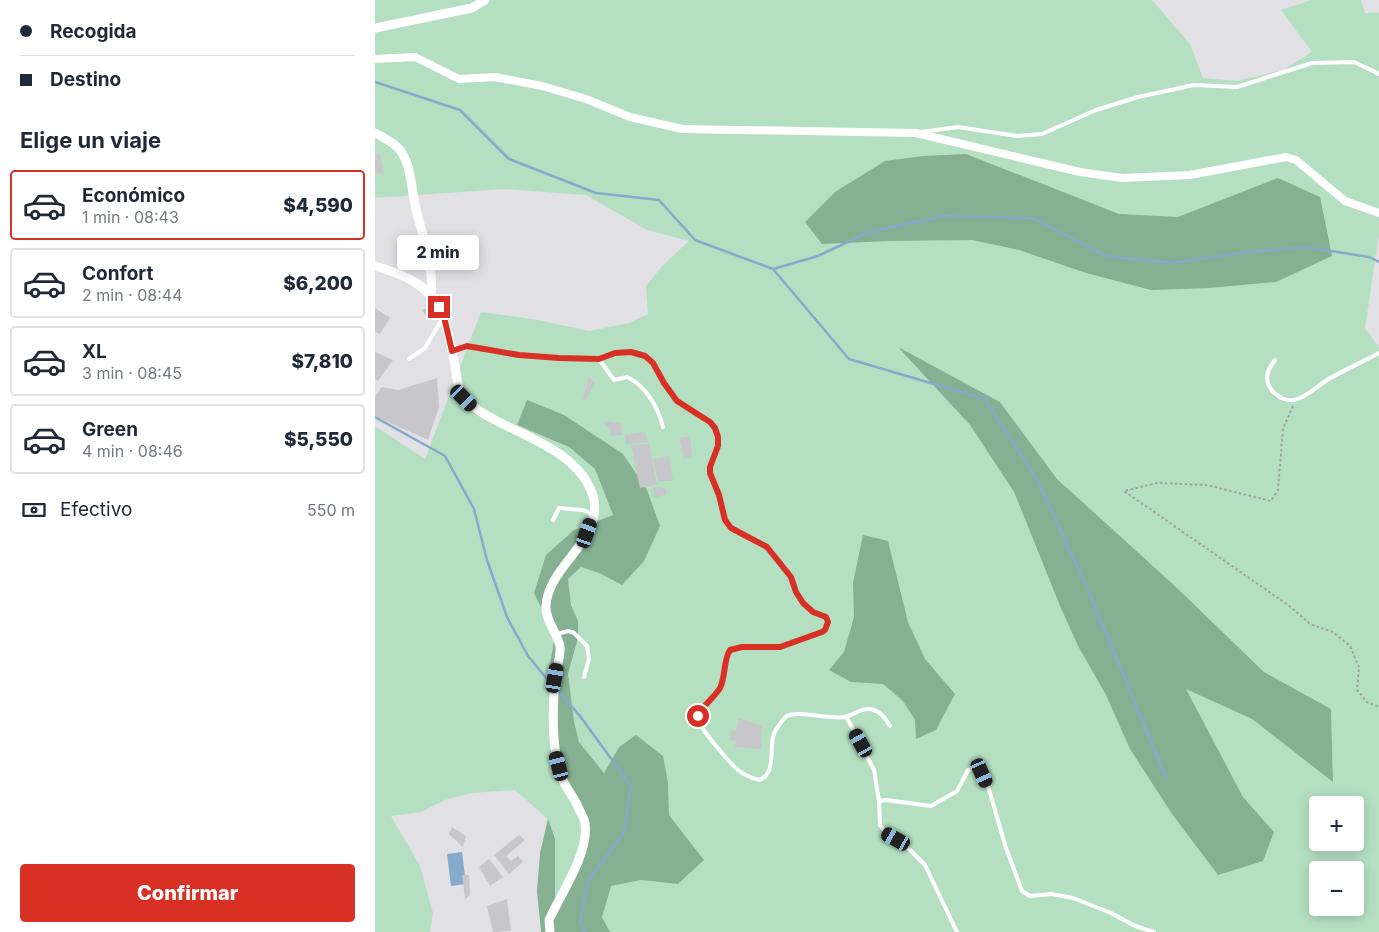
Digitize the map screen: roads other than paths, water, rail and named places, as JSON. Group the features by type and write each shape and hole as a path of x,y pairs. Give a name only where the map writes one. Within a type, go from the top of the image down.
{"street":[{"path":"375,28 472,8 485,0"},
{"path":"375,58 415,58 459,79 495,77 542,86 586,99 630,117 682,129 916,132 1080,172 1122,178 1190,175 1286,157 1296,160 1345,201 1379,213"},
{"path":"375,133 394,144 401,151 408,166 416,208 430,256 433,279 431,295"},
{"path":"375,266 395,271 431,295 444,317 458,386 464,398 476,410 559,453 575,466 587,480 594,498 594,515 587,533 573,555 553,580 547,594 545,608 549,621 557,634 560,648 555,678 556,755 562,778 576,800 585,824 583,851 549,920 550,932"}],"lane":[{"path":"916,132 958,128 1017,136 1042,134 1096,110 1138,98 1194,85 1237,87 1312,63 1354,62 1379,74"},
{"path":"409,359 425,348 444,317"},
{"path":"452,351 467,346 519,355 599,359 607,355 623,352 637,352 653,363 677,401 710,422 715,428 718,446 710,467 710,473 719,495 725,520 731,528 767,547 791,577 796,592 803,603 813,612 826,617 828,622 825,630 822,632 780,647 742,647 730,650 719,689 698,716 703,730 725,758 739,771 759,780 766,776 771,766 774,732 785,717 801,714 816,717 846,716 853,712 872,709 883,714 890,726"},
{"path":"1275,360 1267,378 1269,384 1281,398 1295,400 1327,380 1379,353"},
{"path":"599,359 614,380 627,377 650,396 660,414 663,427"},
{"path":"553,520 559,508 583,510 594,515"},
{"path":"557,634 568,631 574,633 587,646 589,659 584,677"},
{"path":"846,716 874,770 879,801 880,825 887,834 905,845 925,865 946,913 957,932"},
{"path":"879,801 887,800 931,806 957,791 968,770 978,770 982,773 988,786 1006,848 1022,891 1030,896 1051,894 1073,898 1105,910 1135,926 1154,932"}],"water":[{"path":"462,852 466,884 451,886 447,854"}],"waterway":[{"path":"375,82 460,110 509,159 596,193 659,200 695,240 773,269 818,256 869,232 943,216 1033,218 1106,256 1173,263 1247,252 1306,247 1369,257 1379,262"},
{"path":"773,269 849,359 985,399 1038,481 1091,597 1166,778"},
{"path":"375,417 445,456 474,509 487,560 507,617 528,656 552,685"},
{"path":"558,691 580,716 631,786 624,832 588,881 580,922 585,932"}]}
